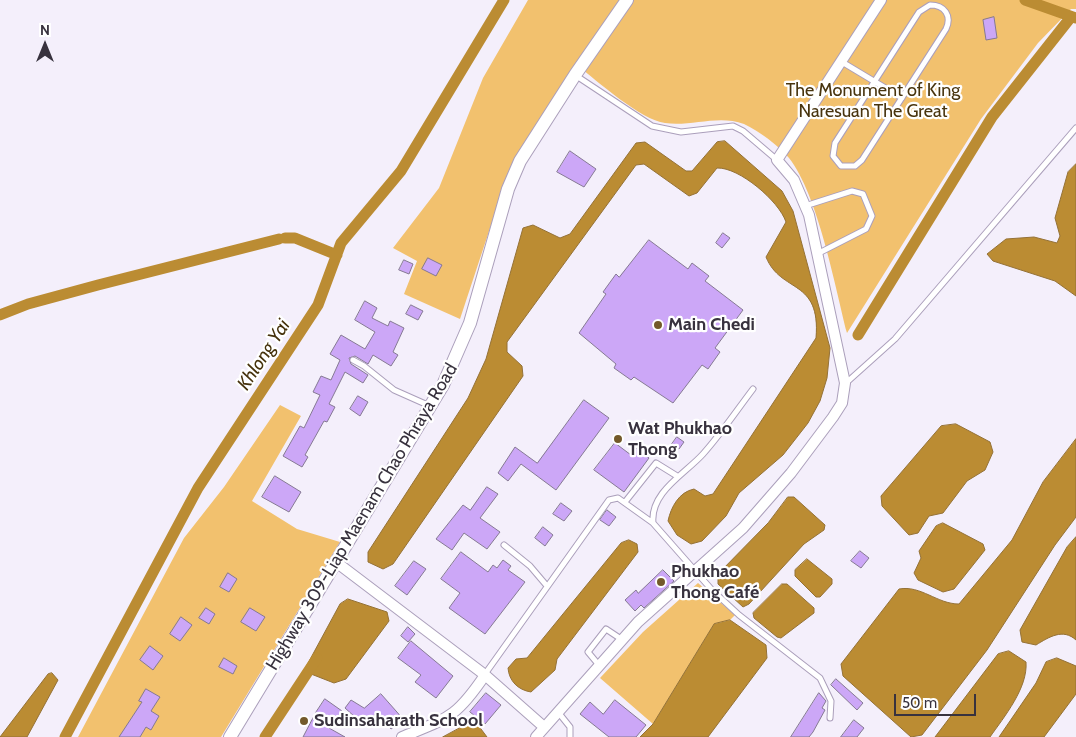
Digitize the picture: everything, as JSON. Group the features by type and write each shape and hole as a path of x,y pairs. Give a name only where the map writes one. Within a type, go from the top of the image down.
{"street":[{"name":"Highway 309-Liap Maenam Chao Phraya Road","path":"230,737 431,406 461,349 508,190 520,161 575,75 627,0"},
{"path":"536,737 621,639 742,528 791,472 833,417 842,402 845,383 819,252 805,206 794,180 777,160 881,0"},
{"path":"336,562 484,675 544,727"},
{"path":"402,737 438,723 456,712 468,700 484,675"}],"lane":[{"path":"930,5 939,6 948,16 948,25 858,164 850,168 842,166 835,160 833,148 874,81 919,12 930,5"},
{"path":"841,61 902,98"},
{"path":"575,75 652,126 681,132 733,126 743,131 777,160"},
{"path":"845,383 895,339 1076,128"},
{"path":"805,206 852,191 863,194 872,216 866,229 819,252"},
{"path":"353,360 394,390 431,406"},
{"path":"653,523 654,506 677,476 703,454 753,389"},
{"path":"624,502 656,463 677,476"},
{"path":"484,675 609,500 618,498 653,523 712,590 739,615 820,678 831,701 830,718"},
{"path":"504,545 530,566 547,586"},
{"path":"598,664 588,652 606,629 621,639"},
{"path":"558,711 570,727 570,737"}],"green space":[{"name":"The Monument of King Naresuan The Great","path":"528,0 1076,0 1076,9 1071,9 1038,43 981,119 847,333 817,217 809,194 799,174 785,153 756,130 734,121 714,120 675,124 655,120 632,108 577,65 498,204 460,319 404,294 417,261 393,248 439,188 483,78"},
{"path":"280,405 301,416 252,501 297,529 340,542 221,737 78,737 184,538 224,487"},
{"path":"698,583 735,615 730,620 714,624 653,724 600,678 643,632"}],"shaded area":[{"path":"725,141 782,191 793,211 830,348 827,378 820,401 808,423 783,455 739,493 726,516 702,541 691,544 677,535 668,521 676,501 684,493 694,489 705,496 713,494 816,338 816,319 812,305 806,296 781,277 773,269 766,257 786,222 767,195 736,173 717,168 697,193 689,196 644,164 636,165 507,342 507,352 522,366 523,376 393,564 383,569 368,562 368,552 468,398 486,359 523,228 533,225 560,238 570,234 636,143 645,142 686,171 692,171 717,142"},
{"path":"1076,164 1076,296 1055,281 993,261 987,254 1006,239 1034,237 1057,243 1060,236 1055,218 1068,172"},
{"path":"956,424 990,442 993,452 985,470 967,481 943,513 929,516 918,533 909,535 882,506 881,496 941,426"},
{"path":"1076,439 1076,517 1055,545 987,650 922,735 911,737 843,676 841,664 899,589 915,590 943,601 959,604 1012,540 1043,482"},
{"path":"788,497 794,497 825,525 824,530 804,544 749,604 743,607 718,584 718,574 768,523"},
{"path":"943,523 983,544 985,550 954,589 943,592 918,580 914,573 921,558 919,551 936,526"},
{"path":"1076,537 1076,640 1071,636 1061,634 1036,645 1022,642 1020,630 1067,547"},
{"path":"629,540 637,544 638,552 557,659 555,670 531,692 518,687 512,681 508,668 516,659 527,658 621,543"},
{"path":"807,559 832,579 832,584 820,597 816,597 795,576 795,570"},
{"path":"782,584 787,584 814,608 814,613 781,638 777,637 754,618 753,613"},
{"path":"348,599 387,612 389,621 346,679 334,683 311,674 307,665 340,604"},
{"path":"730,620 766,645 767,658 708,737 640,737 653,724 714,624"},
{"path":"1009,651 1026,662 1026,672 1014,702 990,737 935,737 998,654"},
{"path":"1057,658 1076,666 1076,694 1044,737 999,737 1036,683 1046,662"},
{"path":"52,673 58,680 27,737 0,737 48,674"},
{"path":"471,722 478,725 487,737 443,737"}],"building":[{"path":"994,17 997,38 986,40 983,20"},
{"path":"570,151 596,169 584,187 557,172"},
{"path":"723,233 730,238 722,248 716,243"},
{"name":"Main Chedi","path":"649,240 688,269 692,263 709,276 705,281 743,310 715,348 720,352 708,369 702,365 673,403 634,377 631,380 614,368 616,364 579,333 606,294 603,292 616,274 619,277"},
{"path":"428,258 442,265 436,276 422,269"},
{"path":"404,260 413,264 409,274 399,270"},
{"path":"365,301 377,308 372,318 388,326 390,321 404,328 393,352 398,355 391,366 373,355 368,364 355,356 349,358 351,364 368,375 363,383 345,372 329,404 335,407 327,422 324,421 305,455 308,457 302,467 283,456 300,426 304,428 320,395 313,392 321,376 331,380 340,360 330,354 341,335 365,349 375,332 355,320"},
{"path":"411,305 423,311 418,320 406,314"},
{"path":"358,396 368,402 360,416 350,409"},
{"path":"584,400 609,418 556,490 521,464 508,481 498,473 515,447 537,463"},
{"path":"677,437 684,442 679,449 672,444"},
{"path":"615,443 631,455 636,448 649,458 624,492 594,470"},
{"path":"275,476 301,492 289,512 262,497"},
{"path":"487,487 498,494 480,518 500,532 487,549 464,533 452,550 436,539 463,505 470,510"},
{"path":"561,503 572,511 564,521 553,514"},
{"path":"607,510 616,517 609,526 600,520"},
{"path":"543,527 553,535 545,546 535,538"},
{"path":"860,551 869,558 861,568 851,561"},
{"path":"461,552 488,572 493,565 497,568 503,560 511,566 508,570 525,582 485,634 449,608 460,593 441,579"},
{"path":"414,561 426,569 407,595 395,586"},
{"path":"663,570 674,581 644,608 641,605 635,611 625,600 636,590 638,593"},
{"path":"228,573 237,579 229,592 220,587"},
{"path":"206,608 215,614 209,624 199,618"},
{"path":"250,608 265,617 256,631 241,622"},
{"path":"181,617 192,625 180,641 170,634"},
{"path":"408,627 415,634 408,642 401,636"},
{"path":"411,641 453,676 436,698 415,682 421,675 398,658"},
{"path":"150,646 163,656 153,670 140,660"},
{"path":"224,658 237,666 233,674 219,667"},
{"path":"836,679 863,703 857,710 831,685"},
{"path":"146,689 160,697 151,711 159,716 151,730 146,727 140,737 119,737 142,702 139,701"},
{"path":"486,693 501,705 485,724 470,712"},
{"path":"819,693 826,701 822,708 825,710 813,732 809,737 791,737"},
{"path":"381,694 404,720 391,729 377,712 365,726 345,708 351,700 364,708"},
{"path":"325,699 342,711 329,728 345,737 303,737 316,712"},
{"path":"615,700 646,725 636,737 609,737 580,714 590,702 603,714"},
{"path":"854,720 864,728 857,737 841,737"}],"waterway":[{"name":"Khlong Yai","path":"65,737 198,488 318,305 341,243 401,171 504,0"},
{"path":"1025,0 1076,18"},
{"path":"858,335 992,117 1071,17"},
{"path":"285,238 295,238 337,255"},
{"path":"0,315 28,304 279,239"},
{"path":"265,737 317,658"}],"place":[{"name":"Main Chedi","path":"658,325"},
{"name":"Wat Phukhao Thong","path":"618,439"},
{"name":"Phukhao Thong Café","path":"661,582"},
{"name":"Sudinsaharath School","path":"304,721"}]}
